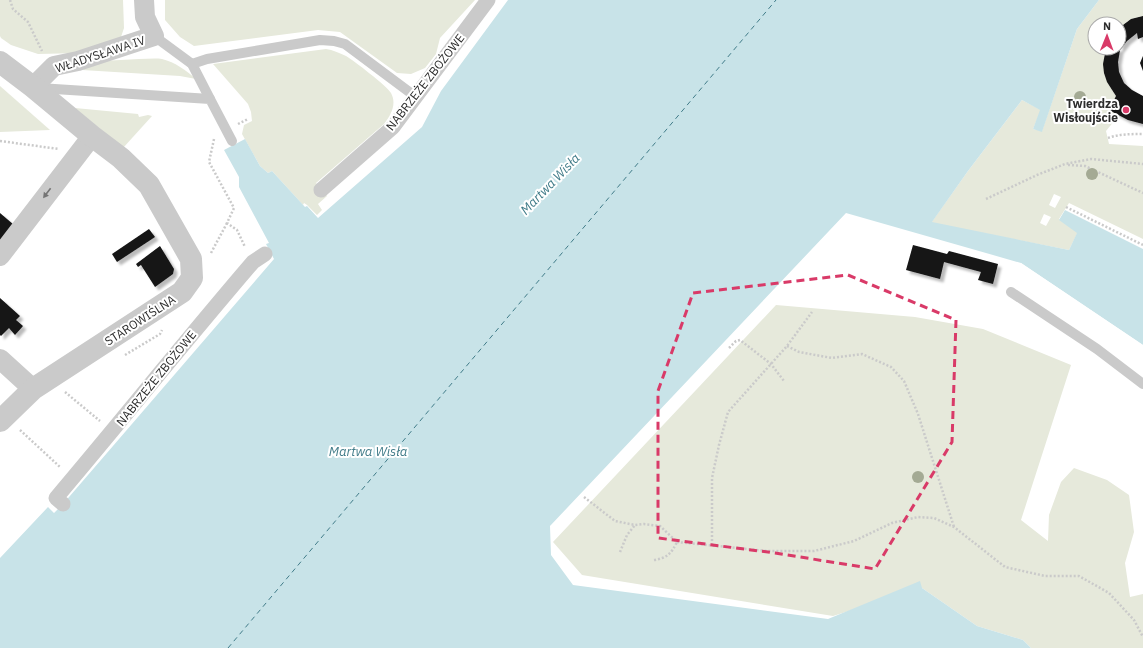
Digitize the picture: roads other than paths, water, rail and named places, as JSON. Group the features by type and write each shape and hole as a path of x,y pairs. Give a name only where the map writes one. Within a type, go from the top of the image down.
{"street":[{"name":"WŁADYSŁAWA IV","path":"33,87 54,66 78,61 154,36 145,17 144,0"},
{"name":"NABRZEŻE ZBOŻOWE","path":"321,190 393,127 488,0"},
{"path":"0,62 33,87"},
{"name":"STAROWIŚLNA","path":"2,419 32,389 182,292 192,278 191,259 149,185 121,158 33,87"},
{"path":"0,256 66,156 92,136"},
{"name":"NABRZEŻE ZBOŻOWE","path":"63,504 56,498 252,262 265,254"},
{"path":"0,359 32,389"}],"lane":[{"path":"154,36 192,64 232,140"},
{"path":"192,64 207,59 320,40 334,41 345,44 416,97"},
{"path":"33,87 210,99"},
{"path":"1011,292 1097,349 1143,384"}],"water":[{"name":"Martwa Wisła","path":"508,0 1099,0 1077,29 1042,132 1033,129 1040,110 1022,100 968,171 932,222 1069,250 1077,233 1059,220 1065,210 1143,249 1143,345 1021,263 846,213 550,526 551,555 573,585 828,619 920,581 922,588 977,626 1023,640 1031,648 0,648 0,558 48,507 54,513 63,504 274,259 266,244 269,243 239,187 239,177 224,150 245,139 260,166 268,173 272,171 305,207 307,206 318,218 422,127 441,91"}],"place":[{"name":"Twierdza Wisłoujście","path":"1126,110"}]}
